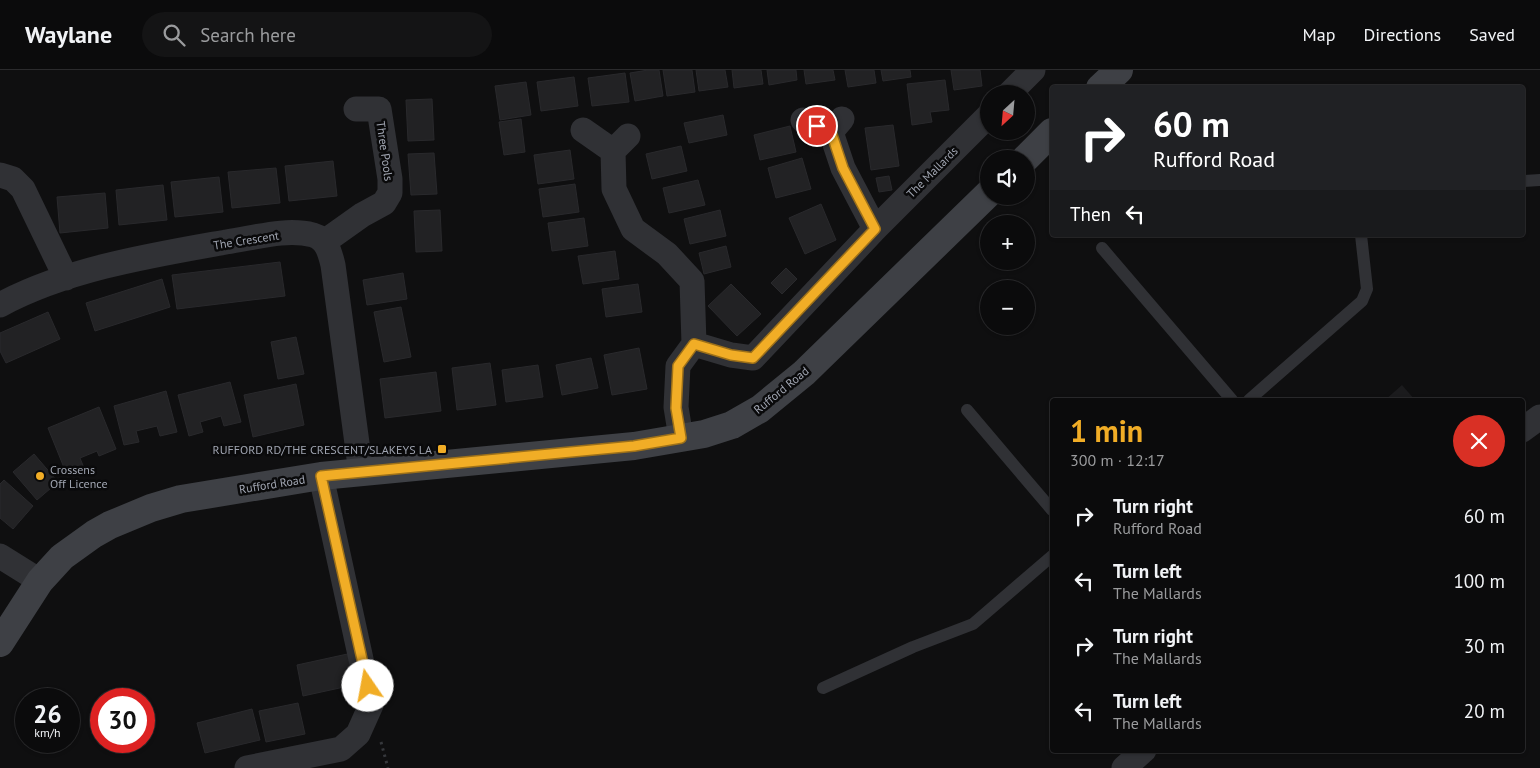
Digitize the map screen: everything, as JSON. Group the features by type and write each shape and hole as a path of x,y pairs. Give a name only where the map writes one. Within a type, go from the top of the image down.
{"main road":[{"path":"1103,85 1119,70"},
{"path":"1034,150 1050,134"},
{"name":"Rufford Road","path":"0,643 40,581 62,557 110,525 151,508 181,499 321,476 634,446 704,434 732,425 760,409 818,360 980,202"}],"street":[{"path":"1019,85 1033,70"},
{"name":"Three Pools","path":"324,242 362,215 384,203 390,193 390,179 379,109 356,110"},
{"path":"803,120 837,126 843,168 875,229"},
{"name":"The Mallards","path":"694,344 731,355 753,358 875,229 980,124"},
{"path":"583,130 621,144 614,189 633,229 667,254 692,281 694,344 678,366 676,408 681,438"},
{"path":"0,175 13,179 23,189 66,278"},
{"name":"The Crescent","path":"0,305 40,286 66,278 174,252 278,233 314,236 324,242"},
{"path":"324,242 330,253 333,265 361,472"},
{"path":"1525,428 1540,417"},
{"path":"255,767 341,749 358,734 371,705 321,476"},
{"path":"0,556 40,581"},
{"path":"1124,768 1141,753"}],"lane":[{"path":"1525,181 1540,180"},
{"path":"1251,398 1362,301 1367,289 1361,237"},
{"path":"1102,248 1230,398"},
{"path":"967,410 1050,508"},
{"path":"823,688 913,647 973,624 1050,558"}],"shaded area":[{"path":"1402,385 1413,398 1387,398"}],"building":[{"path":"659,70 663,96 635,101 630,73"},
{"path":"663,70 692,70 695,92 667,96"},
{"path":"696,70 725,70 728,87 699,91"},
{"path":"732,70 761,70 763,84 734,88"},
{"path":"767,70 796,70 797,80 769,85"},
{"path":"804,70 833,70 835,80 806,84"},
{"path":"845,70 874,70 876,83 848,87"},
{"path":"881,70 910,70 911,77 883,81"},
{"path":"951,70 980,70 982,85 954,90"},
{"path":"625,73 629,102 592,106 588,78"},
{"path":"574,77 578,106 541,111 537,82"},
{"path":"945,80 949,110 930,112 932,122 912,125 907,84"},
{"path":"526,82 531,115 500,120 495,86"},
{"path":"432,99 434,140 408,141 406,100"},
{"path":"723,115 727,135 689,143 684,123"},
{"path":"521,119 525,152 504,155 499,122"},
{"path":"893,125 899,166 871,170 865,128"},
{"path":"790,126 796,152 760,160 754,135"},
{"path":"681,146 687,171 652,179 646,154"},
{"path":"570,150 574,179 538,184 534,155"},
{"path":"434,153 437,194 411,195 408,154"},
{"path":"802,158 811,189 776,198 768,168"},
{"path":"333,161 337,196 289,201 285,166"},
{"path":"276,168 280,203 232,208 228,172"},
{"path":"889,176 892,190 879,192 876,178"},
{"path":"219,177 223,212 175,217 171,182"},
{"path":"698,180 705,205 669,213 663,188"},
{"path":"575,184 579,212 543,217 539,189"},
{"path":"163,185 167,220 119,225 116,190"},
{"path":"105,193 108,228 60,233 57,197"},
{"path":"821,204 836,240 805,254 789,218"},
{"path":"440,210 442,251 416,252 414,211"},
{"path":"720,210 726,236 690,244 684,219"},
{"path":"584,218 588,246 552,251 548,223"},
{"path":"726,246 731,267 704,274 699,253"},
{"path":"615,251 619,279 583,284 578,256"},
{"path":"280,262 285,296 177,309 172,275"},
{"path":"786,268 797,279 782,294 771,283"},
{"path":"403,273 407,299 367,305 363,280"},
{"path":"162,279 170,307 95,331 86,303"},
{"path":"638,284 642,312 606,317 602,289"},
{"path":"731,284 761,314 737,336 708,306"},
{"path":"401,307 411,357 384,362 374,312"},
{"path":"48,312 60,339 6,363 0,351 0,333"},
{"path":"296,337 304,374 278,379 271,342"},
{"path":"639,348 647,389 612,395 604,355"},
{"path":"591,358 598,388 562,395 556,365"},
{"path":"490,363 496,405 457,410 452,368"},
{"path":"538,365 543,397 506,402 502,370"},
{"path":"436,372 441,411 385,418 380,379"},
{"path":"230,382 241,422 224,426 221,416 200,422 203,432 189,436 178,395"},
{"path":"296,384 304,425 253,437 244,395"},
{"path":"166,391 177,432 160,436 157,426 136,431 139,442 124,445 114,406"},
{"path":"99,407 116,449 99,456 97,451 80,458 84,468 67,475 48,428"},
{"path":"34,454 58,482 37,500 13,472"},
{"path":"4,480 33,506 13,529 0,518 0,484"},
{"path":"352,653 358,684 303,696 297,665"},
{"path":"298,703 305,734 266,742 259,711"},
{"path":"252,709 260,740 205,753 197,723"}],"place":[{"name":"RUFFORD RD/THE CRESCENT/SLAKEYS LA","path":"442,449"},
{"name":"Crossens Off Licence","path":"40,476"}],"route":[{"path":"368,686 321,476 634,446 681,438 676,408 678,366 694,344 731,355 753,358 875,229 843,168 831,132 817,126"}]}
